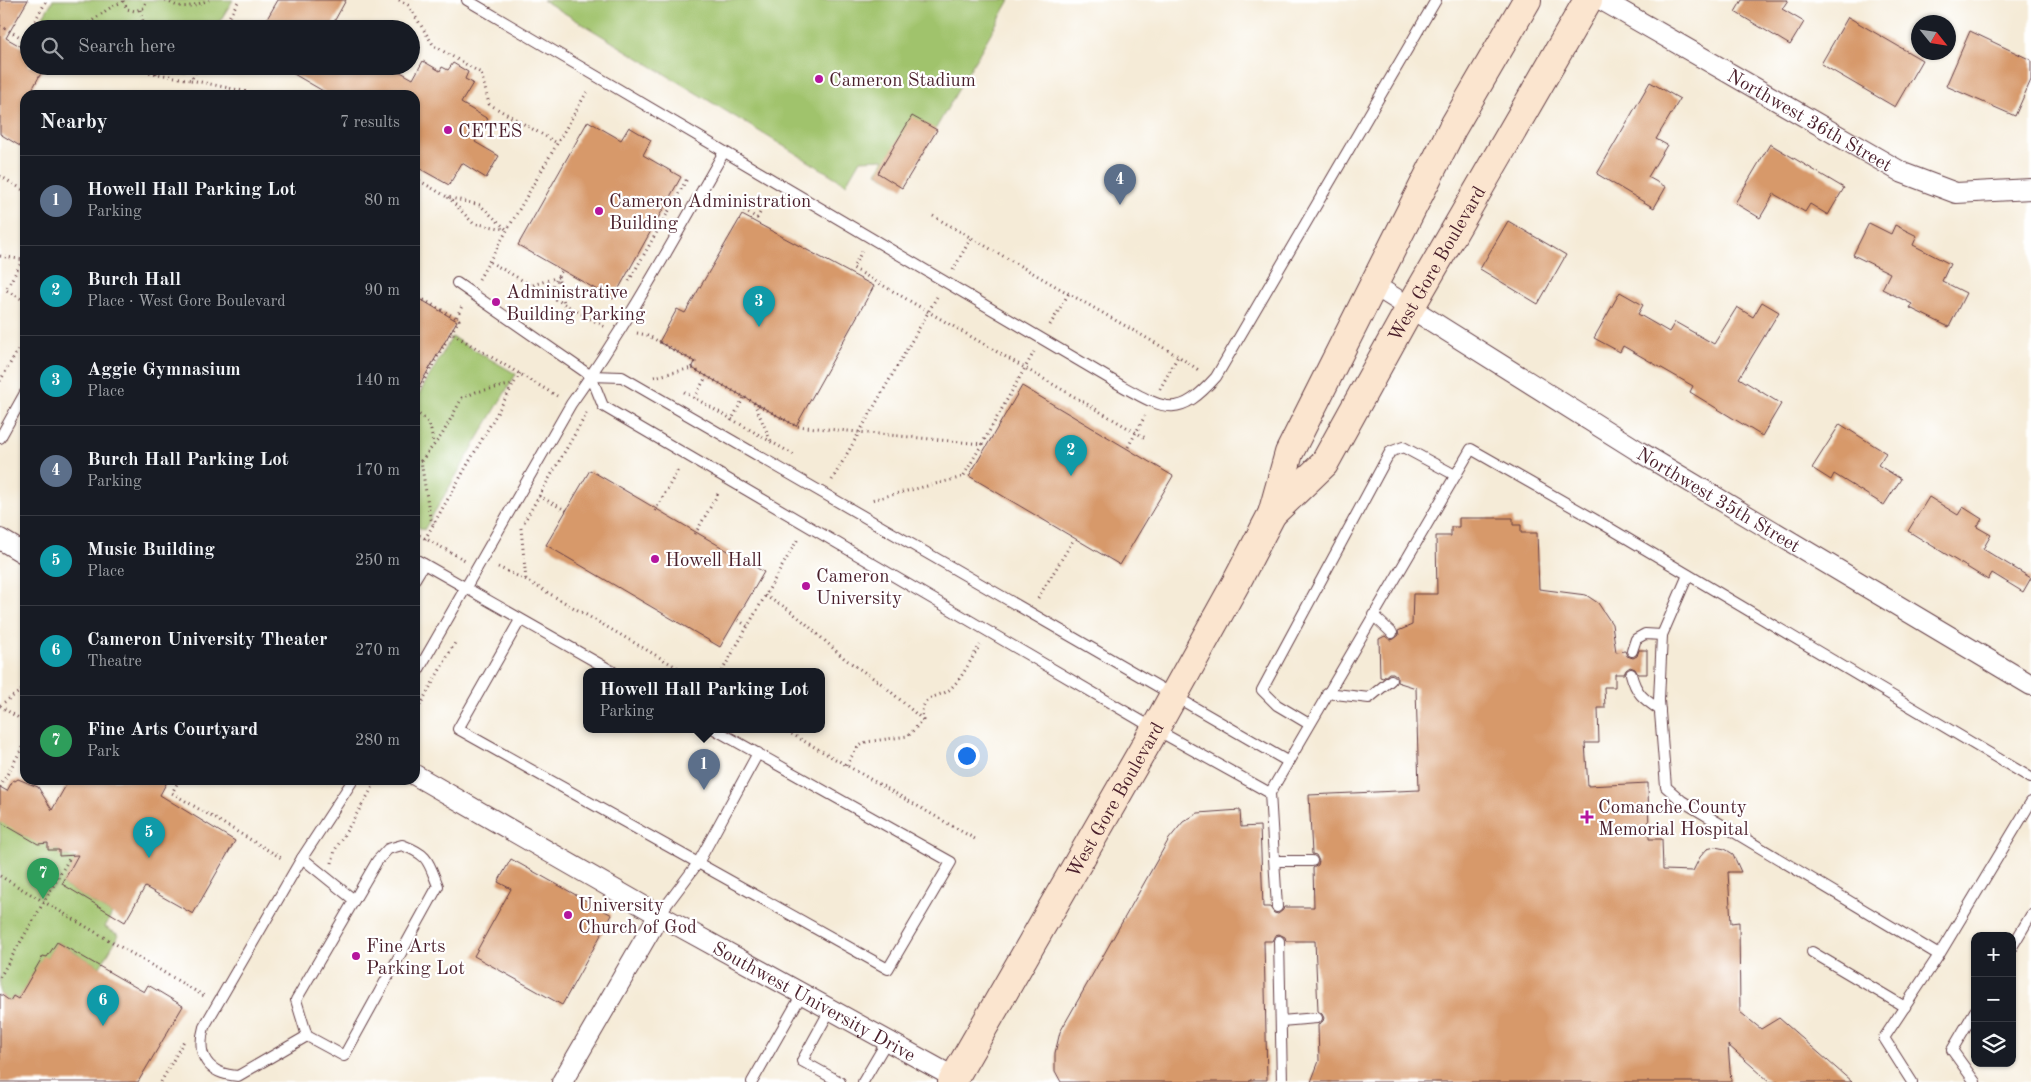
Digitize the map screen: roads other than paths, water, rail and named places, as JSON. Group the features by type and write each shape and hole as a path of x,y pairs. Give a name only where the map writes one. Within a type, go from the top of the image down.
{"main road":[{"name":"West Gore Boulevard","path":"953,1080 1174,696 1272,514 1288,453 1452,130 1527,0"},
{"name":"West Gore Boulevard","path":"1272,514 1324,464 1410,308 1588,0"}],"street":[{"name":"Northwest 36th Street","path":"1602,0 1903,173 1956,193 2031,190"},
{"name":"Northwest 35th Street","path":"1374,285 1640,452 2031,685"},
{"path":"0,539 20,551"},
{"name":"Southwest University Drive","path":"420,778 953,1080"},
{"path":"562,1082 659,915"}],"lane":[{"path":"467,0 1152,403 1167,407 1180,405 1199,396 1216,377 1436,0"},
{"path":"420,667 571,404 591,376 724,152"},
{"path":"456,283 591,376 622,377 1287,760"},
{"path":"591,376 603,406 1155,729 1270,792"},
{"path":"0,438 20,402"},
{"path":"1309,724 1277,705 1262,690 1390,452 1403,446 1455,475"},
{"path":"1277,907 1270,792 1470,449 1688,575 2031,778"},
{"path":"420,562 607,668"},
{"path":"1688,575 1662,634 1660,710 1666,787 1682,801 1939,955"},
{"path":"1373,615 1392,633"},
{"path":"520,620 458,729 888,969 951,862 721,733"},
{"path":"1632,651 1636,639 1640,636 1645,634 1662,634"},
{"path":"1631,674 1634,687 1645,700 1660,710"},
{"path":"1327,694 1369,698 1391,680"},
{"path":"659,915 698,863 758,753"},
{"path":"306,1036 238,1076 226,1075 214,1070 200,1049 200,1039 204,1027 302,858 350,785"},
{"path":"1912,1082 1884,1038 1939,955 2031,802"},
{"path":"402,845 418,851 426,857 438,886 344,1056 306,1036 296,1000 354,900 377,861 388,848 402,845"},
{"path":"302,858 354,900"},
{"path":"1274,861 1312,861"},
{"path":"2016,940 2031,915"},
{"path":"1278,941 1282,1082"},
{"path":"1812,952 1905,1007"},
{"path":"752,1082 802,994"},
{"path":"830,1010 802,1060 840,1082"},
{"path":"1281,1021 1317,1018"},
{"path":"1971,1018 1952,1050 1975,1082"},
{"path":"863,1082 887,1041"}],"place":[{"name":"Cameron Stadium","path":"819,79"},
{"name":"CETES","path":"448,130"},
{"name":"Burch Hall Parking Lot","path":"1120,205"},
{"name":"Cameron Administration Building","path":"599,211"},
{"name":"Administrative Building Parking","path":"496,302"},
{"name":"Aggie Gymnasium","path":"759,327"},
{"name":"Burch Hall","path":"1071,476"},
{"name":"Howell Hall","path":"655,559"},
{"name":"Cameron University","path":"806,586"},
{"name":"Howell Hall Parking Lot","path":"704,790"},
{"name":"Comanche County Memorial Hospital","path":"1587,817"},
{"name":"Music Building","path":"149,858"},
{"name":"Fine Arts Courtyard","path":"43,899"},
{"name":"University Church of God","path":"568,915"},
{"name":"Fine Arts Parking Lot","path":"356,956"},
{"name":"Cameron University Theater","path":"103,1026"}]}
